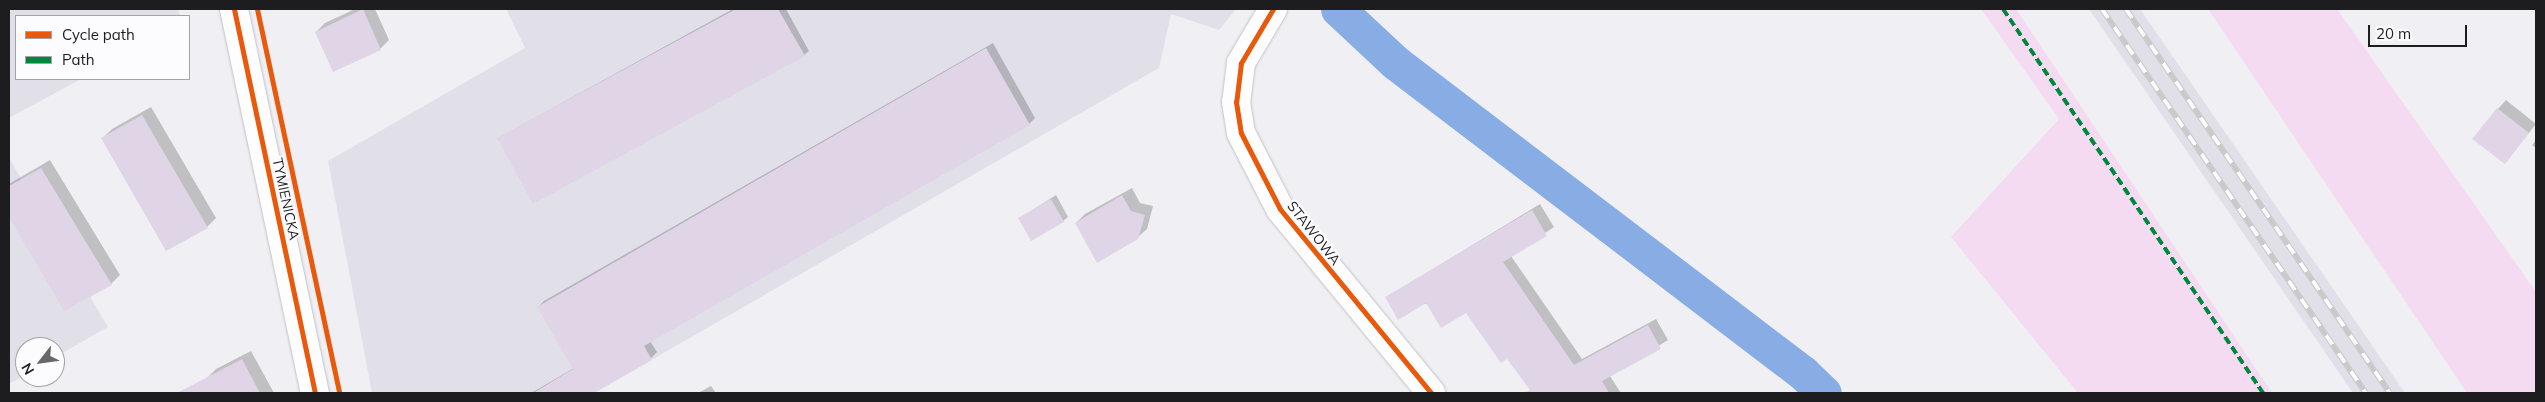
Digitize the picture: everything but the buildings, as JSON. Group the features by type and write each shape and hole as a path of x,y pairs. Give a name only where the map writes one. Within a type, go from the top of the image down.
{"street":[{"name":"TYMIENICKA","path":"234,9 315,393"},
{"name":"STAWOWA","path":"1273,9 1241,63 1236,102 1241,133 1280,209 1431,393"}],"shaded area":[{"path":"9,9 178,9 180,15 15,15 15,80 79,80 9,118"},
{"path":"506,9 1236,9 1219,30 1171,14 1159,68 594,393 372,393 328,161 525,48"},
{"path":"1981,9 2016,9 2272,393 2078,393 1951,237 2059,119"},
{"path":"2089,9 2140,9 2405,393 2353,393"},
{"path":"2208,9 2337,9 2536,292 2536,393 2467,393"},
{"path":"9,158 108,327 65,351 65,337 15,337 15,381 9,384"}],"waterway":[{"path":"1338,9 1396,63 1803,373 1824,393"}],"railway":[{"path":"2102,9 2366,393"},
{"path":"2126,9 2390,393"}],"marked path":[{"path":"2003,9 2263,393"}],"cycle path":[{"path":"234,9 315,393"},
{"path":"257,9 339,393"},
{"path":"1273,9 1241,63 1236,102 1241,133 1280,209 1431,393"}]}
